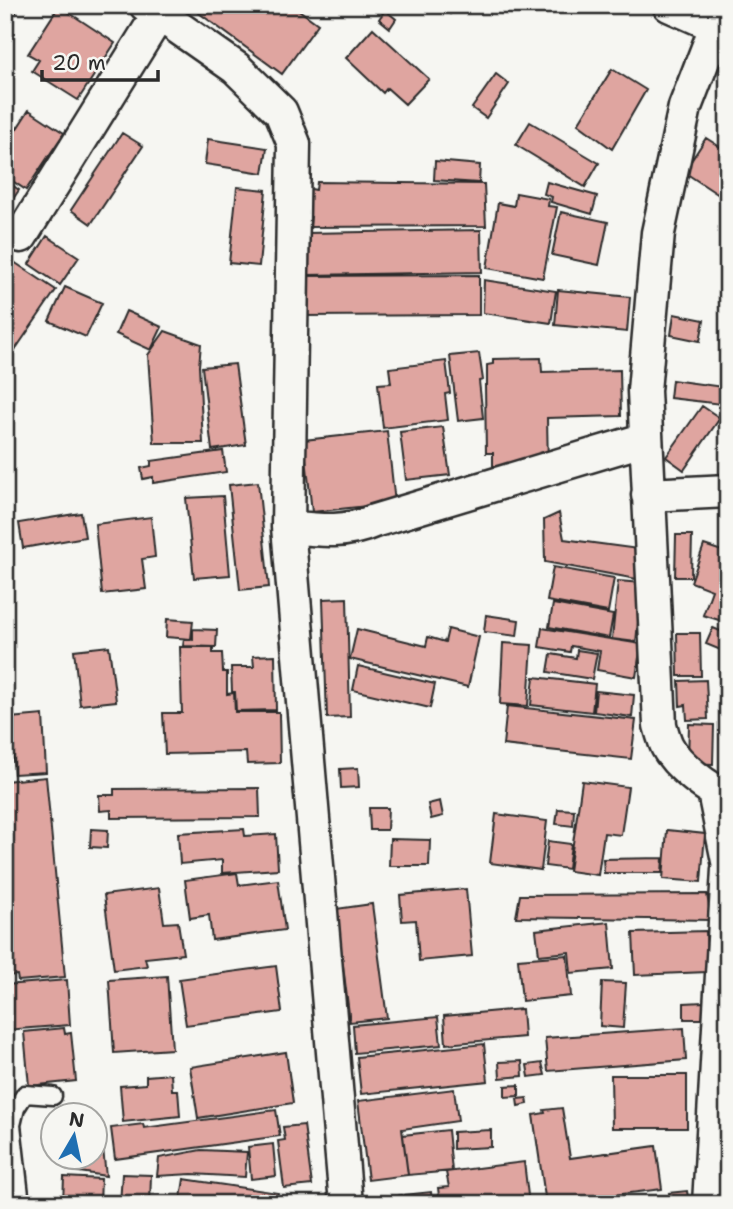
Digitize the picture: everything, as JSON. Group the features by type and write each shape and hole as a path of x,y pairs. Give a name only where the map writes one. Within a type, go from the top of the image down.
{"street":[{"path":"669,5 722,29 685,107 658,233 644,391 660,724 668,748 721,794 728,861"},
{"path":"21,236 153,10 236,68 281,112 294,144 288,527 346,1204"},
{"path":"288,527 330,531 359,528 373,521 646,439"},
{"path":"648,495 728,491"},
{"path":"709,1204 728,869"}],"lane":[{"path":"21,1204 12,1125 16,1108 25,1094 53,1096"}],"building":[{"path":"5,5 20,5 8,26 5,24"},
{"path":"188,5 292,5 318,24 282,74"},
{"path":"437,5 457,5 450,14"},
{"path":"59,6 115,43 78,100 32,71 39,60 28,54"},
{"path":"385,10 396,19 390,28 379,19"},
{"path":"373,28 429,79 405,104 387,88 383,93 346,58"},
{"path":"612,69 646,90 612,149 578,124"},
{"path":"496,74 509,84 486,118 472,108"},
{"path":"29,110 64,133 26,190 5,176 5,147"},
{"path":"530,122 599,163 585,187 516,145"},
{"path":"122,133 143,146 91,224 71,210"},
{"path":"706,138 728,152 728,201 684,172"},
{"path":"208,139 267,148 263,173 205,164"},
{"path":"435,161 480,165 479,183 434,180"},
{"path":"5,180 19,190 5,211"},
{"path":"317,182 484,184 486,226 310,227 311,217 301,216 306,188 316,190"},
{"path":"547,182 597,196 592,214 551,202 552,197 544,194"},
{"path":"237,187 266,190 259,266 229,263"},
{"path":"516,193 549,199 548,206 557,207 543,278 487,268 498,203 514,206"},
{"path":"561,212 608,222 599,265 552,255"},
{"path":"481,230 482,272 307,275 307,233"},
{"path":"47,236 79,257 60,285 29,264"},
{"path":"5,256 56,290 6,363 5,362"},
{"path":"479,275 479,315 303,316 303,276"},
{"path":"484,280 556,291 551,323 483,313"},
{"path":"65,287 102,303 86,337 49,321"},
{"path":"558,290 630,297 627,332 555,325"},
{"path":"126,311 162,327 151,350 116,334"},
{"path":"674,314 704,320 700,341 671,335"},
{"path":"165,331 201,344 199,366 203,443 154,443 148,355"},
{"path":"479,353 483,380 479,381 483,418 458,421 450,356"},
{"path":"541,358 542,372 620,370 621,416 547,418 548,465 493,466 493,453 486,453 487,365 493,364 493,359"},
{"path":"446,361 450,393 445,394 448,420 383,428 378,384 391,383 389,368"},
{"path":"235,364 246,445 212,450 202,367"},
{"path":"672,380 723,387 721,404 670,398"},
{"path":"702,406 720,418 684,470 666,457"},
{"path":"443,427 450,475 406,480 400,432"},
{"path":"387,431 395,503 312,512 304,440"},
{"path":"223,451 226,472 153,483 153,477 143,479 141,468 151,466 151,461"},
{"path":"258,482 269,587 240,590 229,485"},
{"path":"223,496 230,575 194,578 186,498"},
{"path":"81,513 85,537 23,548 19,523"},
{"path":"559,513 564,539 646,550 642,580 545,562 544,520"},
{"path":"151,517 155,557 142,559 146,589 102,594 95,524"},
{"path":"676,535 692,535 691,577 675,577"},
{"path":"704,545 728,553 728,605 722,621 703,615 712,590 691,582"},
{"path":"553,567 614,578 608,612 547,601"},
{"path":"618,581 642,583 636,642 612,639"},
{"path":"347,598 350,717 327,718 323,599"},
{"path":"553,604 613,615 609,638 549,627"},
{"path":"486,615 519,620 517,636 484,632"},
{"path":"167,619 193,621 191,639 166,637"},
{"path":"542,628 641,644 636,677 597,670 600,651 571,646 570,652 539,647"},
{"path":"713,628 728,634 728,653 706,644"},
{"path":"193,629 217,630 216,647 183,646 184,639 193,640"},
{"path":"357,629 426,646 428,637 445,642 448,629 479,637 468,687 350,659"},
{"path":"677,633 700,633 701,676 678,676"},
{"path":"503,643 532,645 528,706 500,704"},
{"path":"109,646 116,701 80,705 74,650"},
{"path":"180,647 213,647 213,653 222,653 223,672 227,672 227,694 234,693 235,712 279,712 280,763 247,764 246,752 165,754 163,713 182,713"},
{"path":"577,650 597,653 592,679 548,672 551,654 576,658"},
{"path":"275,655 276,710 236,711 231,667 254,667 253,656"},
{"path":"358,666 435,684 430,708 353,690"},
{"path":"534,677 595,684 592,712 531,705"},
{"path":"706,680 708,719 687,720 686,705 680,706 679,681"},
{"path":"596,691 634,695 632,717 594,712"},
{"path":"507,706 636,720 631,759 503,745"},
{"path":"43,715 46,772 14,774 10,718"},
{"path":"689,724 714,725 713,764 688,763"},
{"path":"728,733 728,747 721,739"},
{"path":"358,768 359,787 341,788 340,769"},
{"path":"46,777 65,977 18,981 17,975 5,976 5,781"},
{"path":"582,781 628,787 621,835 604,833 598,875 569,871"},
{"path":"259,788 260,817 111,818 111,810 100,811 99,795 114,795 114,789"},
{"path":"440,801 443,816 431,819 428,804"},
{"path":"369,808 388,808 387,830 370,830"},
{"path":"558,809 574,810 573,826 556,824"},
{"path":"496,814 547,821 541,870 490,863"},
{"path":"91,829 108,830 107,848 90,847"},
{"path":"244,829 245,836 276,834 278,869 222,873 222,860 180,864 178,833"},
{"path":"667,830 705,834 701,882 663,879"},
{"path":"390,839 430,840 429,866 389,866"},
{"path":"548,841 571,844 568,869 545,866"},
{"path":"663,858 662,873 604,873 603,859"},
{"path":"237,873 239,885 278,880 285,930 212,940 209,915 190,918 185,880"},
{"path":"159,888 164,923 178,922 183,954 145,958 147,966 114,970 104,895"},
{"path":"466,889 472,956 419,961 416,920 402,921 400,895"},
{"path":"707,894 711,920 516,917 520,895"},
{"path":"372,904 387,1018 350,1022 336,909"},
{"path":"609,922 613,969 571,973 569,952 539,955 536,930"},
{"path":"706,931 707,972 635,975 633,933"},
{"path":"567,955 571,996 522,1001 518,959"},
{"path":"276,966 282,1012 186,1025 179,979"},
{"path":"167,976 172,1049 114,1053 109,980"},
{"path":"67,980 70,1025 5,1030 5,985"},
{"path":"602,982 626,983 623,1028 600,1026"},
{"path":"703,1002 703,1019 684,1019 684,1003"},
{"path":"522,1009 524,1037 446,1044 444,1016"},
{"path":"438,1017 441,1045 355,1053 353,1025"},
{"path":"64,1028 65,1034 71,1033 76,1081 29,1086 24,1032"},
{"path":"684,1028 686,1060 548,1071 545,1038"},
{"path":"484,1044 488,1081 361,1094 357,1057"},
{"path":"286,1052 293,1103 198,1118 190,1067"},
{"path":"522,1061 523,1076 500,1078 499,1062"},
{"path":"542,1063 545,1075 529,1077 527,1065"},
{"path":"171,1074 172,1090 178,1090 180,1116 123,1122 120,1086 146,1084 146,1076"},
{"path":"611,1075 687,1075 687,1128 612,1128"},
{"path":"519,1085 519,1096 505,1097 505,1086"},
{"path":"454,1089 458,1121 402,1129 408,1175 368,1180 358,1101"},
{"path":"527,1098 528,1104 518,1106 517,1099"},
{"path":"562,1108 570,1158 656,1146 662,1189 568,1201 568,1204 546,1204 533,1115 545,1113 544,1110"},
{"path":"276,1110 280,1136 115,1159 111,1128 143,1124 144,1128"},
{"path":"304,1125 312,1185 284,1188 278,1141 285,1140 283,1127"},
{"path":"448,1130 452,1171 408,1175 403,1135"},
{"path":"491,1130 491,1147 453,1149 453,1132"},
{"path":"273,1144 276,1176 251,1179 248,1147"},
{"path":"201,1150 247,1152 245,1177 192,1174 157,1176 159,1158"},
{"path":"524,1162 529,1204 440,1204 438,1188 449,1187 446,1172"},
{"path":"67,1170 105,1170 106,1176"},
{"path":"122,1174 151,1175 150,1204 120,1204"},
{"path":"64,1177 101,1179 100,1204 63,1204"},
{"path":"184,1179 278,1193 276,1204 180,1204"},
{"path":"687,1191 689,1204 634,1204 670,1199 669,1193"},
{"path":"431,1192 432,1204 406,1204 405,1195"},
{"path":"402,1195 403,1204 359,1203"}]}
